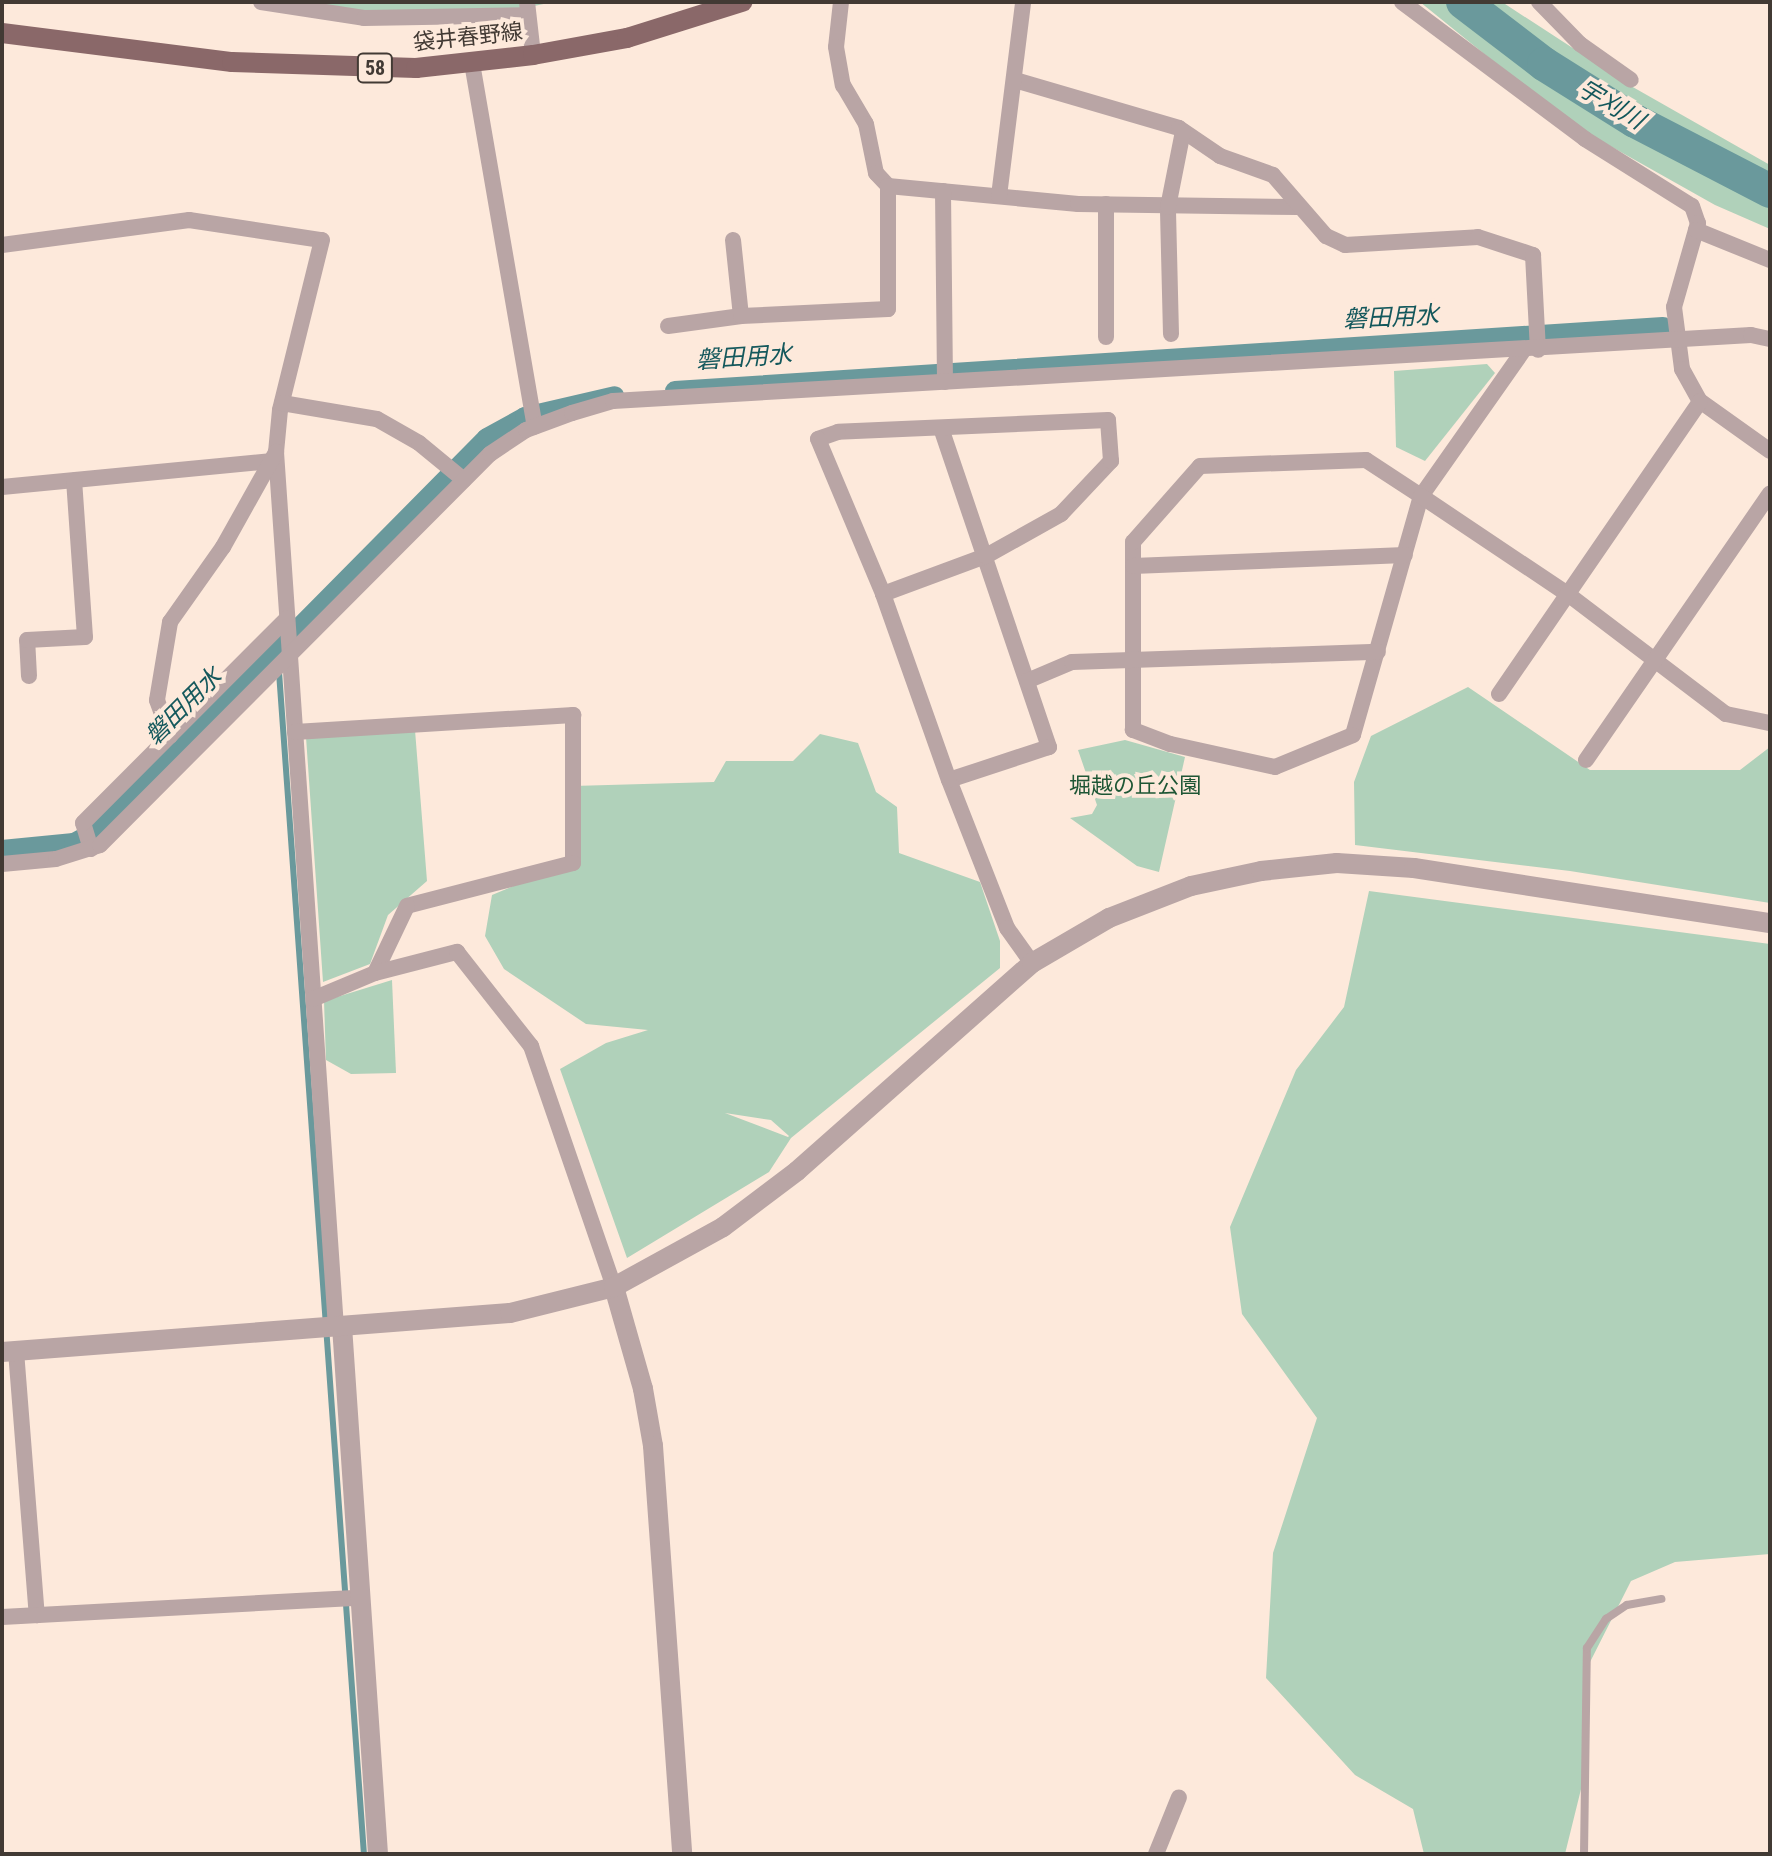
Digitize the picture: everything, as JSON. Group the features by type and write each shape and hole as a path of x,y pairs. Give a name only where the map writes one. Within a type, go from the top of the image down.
{"main road":[{"name":"袋井春野線","path":"2,33 263,64 342,69 472,63 533,55 627,38 742,2"}],"street":[{"path":"261,2 364,18 528,8 533,55"},
{"path":"841,2 836,47 843,85 866,124 876,173 888,186 1106,204 1298,207"},
{"path":"999,196 1023,2"},
{"path":"1402,2 1585,139 1692,206 1696,230 1674,307 1675,340 1682,369 1700,401 1770,451"},
{"path":"1539,2 1580,44 1631,80"},
{"path":"472,63 535,427"},
{"path":"1015,80 1183,131 1220,156 1273,175 1326,236 1345,245 1478,237 1533,255 1534,343 1421,496 1353,735 1275,767 1170,744 1133,730 1133,542 1200,466 1366,460 1421,496 1569,595 1726,714 1770,723"},
{"path":"1171,334 1168,207 1183,131"},
{"path":"668,326 741,316 888,309 888,186"},
{"path":"943,191 945,382"},
{"path":"1106,204 1106,337"},
{"path":"2,245 189,220 322,240 282,403 273,457 378,1854"},
{"path":"1696,230 1770,260"},
{"path":"733,240 741,316"},
{"path":"2,864 56,859 91,849 114,834 490,454 535,427 613,401 1534,343 1751,335 1770,339"},
{"path":"1499,694 1700,401"},
{"path":"282,403 377,419 419,443 464,480"},
{"path":"883,594 986,556 1061,514 1111,461 1108,420 838,432 818,439 883,594 949,780 1007,928 1032,963"},
{"path":"941,428 1049,747 949,780"},
{"path":"2,487 273,457"},
{"path":"170,736 157,700 170,622 223,547 273,457"},
{"path":"29,676 27,640 85,637 74,480"},
{"path":"1586,760 1657,662 1770,493"},
{"path":"1133,566 1405,555"},
{"path":"91,849 83,823 287,618"},
{"path":"1027,681 1072,662 1378,652"},
{"path":"295,732 573,715 573,863 407,906 375,973"},
{"path":"37,1615 9,1352 510,1313 614,1287 723,1227 797,1171 1032,963 1109,918 1191,886 1261,871 1337,863 1414,868 1770,923"},
{"path":"313,999 375,973 457,952 531,1046 614,1287 643,1389 653,1446 682,1854"},
{"path":"2,1617 358,1598"},
{"path":"1156,1854 1179,1797"}],"lane":[{"path":"1584,1854 1587,1648 1606,1619 1627,1605 1661,1599"}],"green space":[{"path":"276,2 553,2 520,9 377,14"},
{"path":"1420,2 1502,2 1631,86 1770,165 1770,229 1715,205 1571,124"},
{"path":"1487,364 1495,373 1425,461 1396,447 1394,371"},
{"path":"1468,687 1590,770 1740,770 1770,747 1770,903 1570,871 1355,845 1354,782 1371,736"},
{"path":"415,730 427,881 388,915 370,964 323,982 306,737"},
{"path":"820,734 858,743 876,792 897,807 899,853 980,882 1000,941 1000,968 791,1138 769,1172 627,1258 560,1069 606,1043 648,1030 586,1024 504,969 485,936 492,895 580,858 573,786 714,782 726,761 793,761","holes":["725,1113 771,1120 789,1136"]},
{"name":"堀越の丘公園","path":"1125,740 1185,757 1159,872 1137,866 1070,818 1092,814 1097,805 1078,750"},
{"path":"1369,891 1770,944 1770,1554 1675,1562 1631,1581 1587,1668 1585,1773 1565,1854 1424,1854 1413,1809 1355,1775 1266,1678 1273,1553 1317,1418 1242,1314 1230,1227 1296,1070 1344,1007"},
{"path":"392,980 396,1073 351,1074 326,1060 324,1001"}],"waterway":[{"name":"宇刈川","path":"1463,2 1544,64 1635,121 1770,191"},
{"name":"磐田用水","path":"675,391 1663,327"},
{"name":"磐田用水","path":"2,850 74,843 100,829 487,438 525,417 615,396"},
{"path":"279,672 364,1854"}]}
